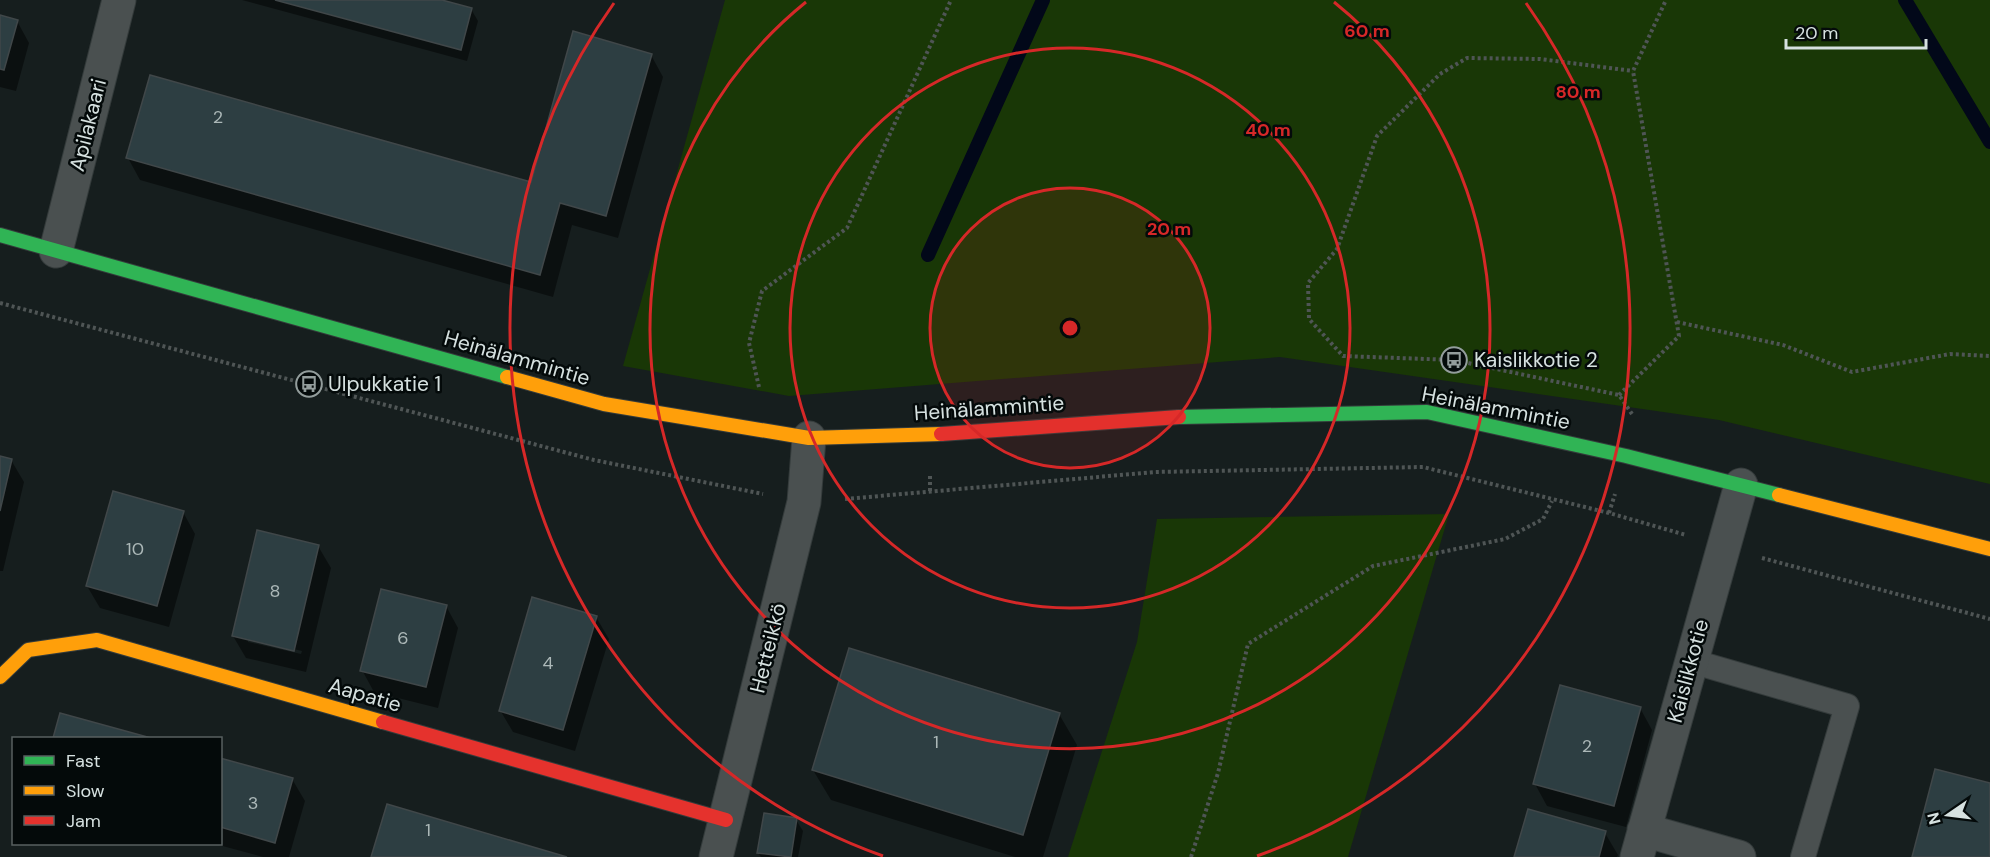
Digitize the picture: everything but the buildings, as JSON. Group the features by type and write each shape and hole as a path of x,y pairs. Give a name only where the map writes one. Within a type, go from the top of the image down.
{"street":[{"name":"Apilakaari","path":"56,250 119,0"},
{"name":"Heinälammintie","path":"0,235 604,404 809,438 929,435 1154,417 1427,412 1626,456 1990,549"},
{"name":"Hetteikkö","path":"716,857 804,502 809,438"},
{"name":"Kaislikkotie","path":"1640,843 1741,485"},
{"name":"Aapatie","path":"0,677 28,650 97,640 726,820"},
{"path":"1640,843 1739,857"}],"lane":[{"path":"1691,661 1847,706 1803,857"}],"path":[{"path":"770,431 748,343 762,291 847,228 951,0"},
{"path":"1618,395 1679,336 1633,71 1666,0"},
{"path":"1343,356 1309,320 1308,283 1337,249 1377,136 1440,74 1467,58 1540,59 1633,71"},
{"path":"1677,322 1783,345 1852,372 1950,354 1990,356"},
{"path":"1191,857 1218,773 1248,644 1373,566 1505,539 1543,519 1552,501"}],"green space":[{"path":"725,0 1990,0 1990,484 1719,420 1280,357 789,396 623,366"},
{"path":"1449,514 1348,857 1068,857 1137,642 1157,519"}],"waterway":[{"path":"928,255 1043,0"},
{"path":"1905,0 1990,142"}],"traffic: fast":[{"path":"0,235 507,377"},
{"path":"1179,417 1427,412 1626,456 1779,495"}],"traffic: slow":[{"path":"507,377 604,404 809,438 941,434"},
{"path":"1779,495 1990,549"},
{"path":"0,677 28,650 97,640 383,722"}],"traffic: jam":[{"path":"941,434 1179,417"},
{"path":"383,722 726,820"}],"place":[{"name":"Kaislikkotie 2","path":"1454,360"},
{"name":"Ulpukkatie 1","path":"309,384"}]}
